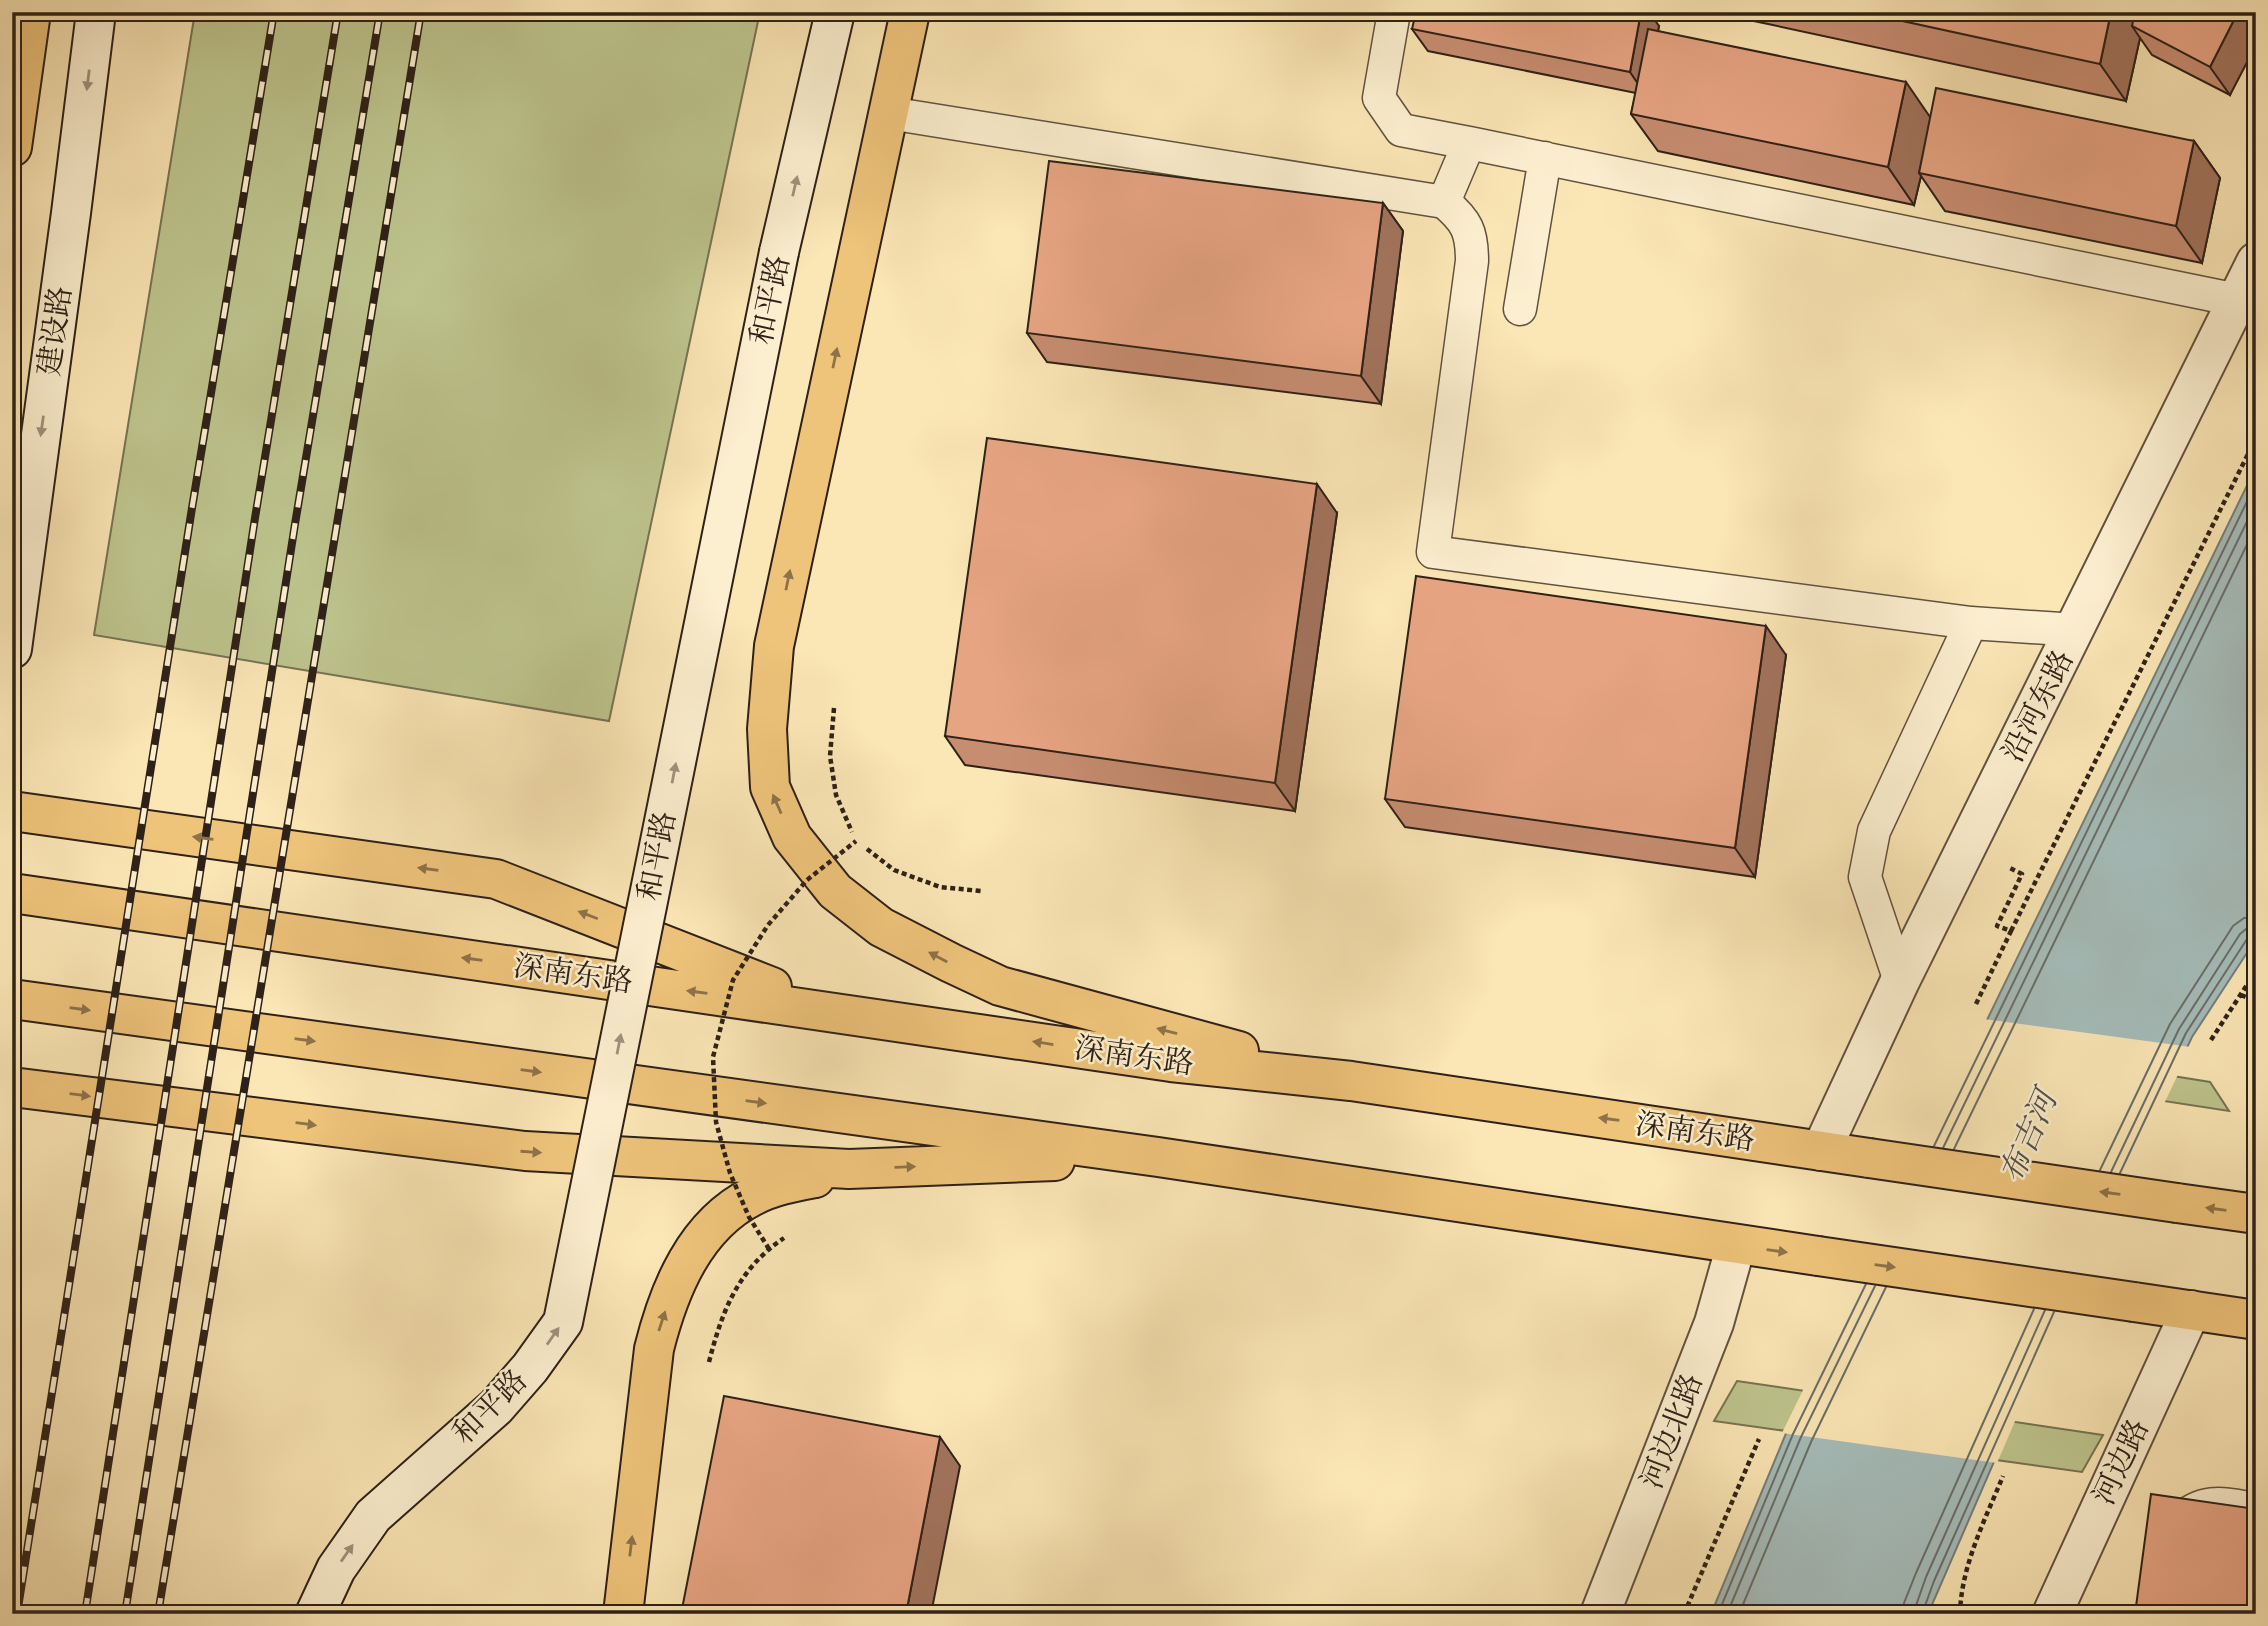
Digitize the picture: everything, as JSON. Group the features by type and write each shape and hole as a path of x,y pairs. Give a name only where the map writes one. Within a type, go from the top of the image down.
{"main road":[{"path":"12,147 31,12"},
{"name":"和平路","path":"315,1614 336,1569 373,1516 496,1407 530,1368 563,1322 779,252 835,12"},
{"path":"910,12 775,646 767,730 770,787 792,837 835,891 881,927 1000,986 1351,1081"},
{"name":"建设路","path":"12,649 96,14"},
{"name":"沿河东路","path":"1821,1151 1900,981 2256,262"},
{"path":"12,811 496,879 834,1012"},
{"name":"深南东路","path":"12,892 1171,1062 1351,1081 2256,1214"},
{"path":"12,999 1158,1157 1735,1245 2256,1320"},
{"path":"12,1087 525,1152 849,1169 1158,1157"},
{"path":"623,1614 654,1349 668,1302 688,1259 712,1227 752,1196 781,1185 849,1169"},
{"name":"河边北路","path":"1601,1614 1714,1323 1735,1245"},
{"name":"河边路","path":"2052,1614 2190,1310"}],"lane":[{"path":"1394,12 1379,98 1401,130 2237,300"},
{"path":"889,113 1444,202 1462,216 1472,239 1472,261 1433,552 1971,623 2076,630"},
{"path":"1444,202 1469,143"},
{"path":"1520,309 1545,159"},
{"path":"1900,981 1866,877 1874,831 1971,623"},
{"path":"2160,1547 2168,1530 2191,1509 2217,1503 2256,1509"}],"path":[{"path":"1976,1004 2256,438"},
{"path":"834,708 830,756 836,795 856,841 894,870 940,887 981,891"},
{"path":"709,1363 719,1321 739,1282 768,1248 749,1217 730,1173 716,1122 713,1057 733,980 768,925 807,880 856,841"},
{"path":"2006,866 2022,873 1997,926 2011,932"},
{"path":"2211,1040 2256,971"},
{"path":"2240,995 2256,1001"},
{"path":"2249,1125 2256,1111"},
{"path":"1684,1614 1759,1439"},
{"path":"1959,1614 1960,1589 2003,1476"}],"green space":[{"path":"195,12 760,12 609,721 94,635"},
{"path":"2123,1068 2210,1082 2229,1111 2092,1090"},
{"path":"1737,1381 2103,1435 2082,1472 1714,1421"}],"water":[{"name":"布吉河","path":"2256,467 2256,939 2192,1037 2029,1381 1928,1614 1711,1614 1787,1431"}],"pier":[{"path":"1984,1019 2191,1047 2032,1382 1997,1463 1782,1433"}],"building":[{"path":"1416,12 1641,12 1630,72 1412,29"},
{"path":"1861,12 2111,12 2100,64"},
{"path":"2135,12 2238,12 2210,67 2132,26"},
{"path":"1648,29 1906,82 1888,167 1631,114"},
{"path":"1936,88 2194,141 2176,226 1919,173"},
{"path":"1049,161 1383,203 1361,376 1027,333"},
{"path":"987,438 1317,484 1275,783 945,736"},
{"path":"1416,576 1766,626 1735,848 1385,799"},
{"path":"724,1396 940,1437 906,1614 681,1614"},
{"path":"2151,1494 2256,1509 2256,1614 2135,1614"}],"railway":[{"path":"17,1614 192,508 274,12"},
{"path":"85,1614 255,518 338,12"},
{"path":"125,1614 295,524 380,12"},
{"path":"158,1614 421,12"}]}
